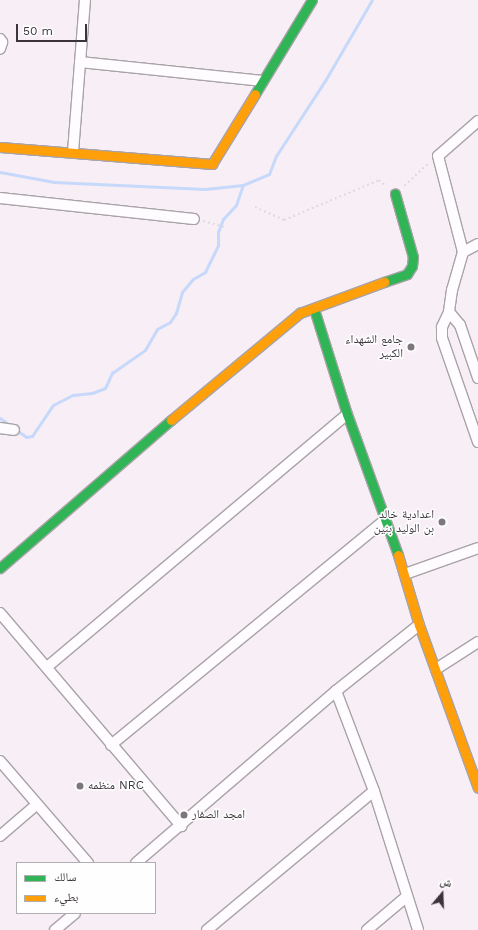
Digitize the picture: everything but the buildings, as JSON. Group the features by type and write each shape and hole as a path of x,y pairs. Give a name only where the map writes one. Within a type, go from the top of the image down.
{"street":[{"path":"73,152 85,0"},
{"path":"0,147 212,164 312,0"},
{"path":"0,39 2,42 0,49"},
{"path":"80,62 263,81"},
{"path":"478,121 438,156 463,252 452,290 449,312 444,322 442,338 478,442"},
{"path":"0,568 165,424 300,313 403,276 410,271 413,257 395,194"},
{"path":"0,198 194,219"},
{"path":"463,252 478,244"},
{"path":"314,309 347,414 405,574 419,625 478,788"},
{"path":"449,312 462,330 478,378"},
{"path":"47,667 347,414"},
{"path":"0,428 14,430"},
{"path":"111,746 386,519"},
{"path":"405,574 478,548"},
{"path":"0,613 47,667 111,746 181,826"},
{"path":"137,862 181,826 336,690 419,625"},
{"path":"436,669 478,642"},
{"path":"336,690 374,791 406,897 418,930"},
{"path":"0,761 87,862"},
{"path":"208,930 374,791"},
{"path":"0,836 36,804"},
{"path":"368,930 406,897"},
{"path":"55,930 74,914"}],"path":[{"path":"255,207 284,220 379,180 395,194 438,156"},
{"path":"208,222 225,227"}],"waterway":[{"path":"0,172 54,182 205,189 243,185 269,174 276,156 326,79 372,0"},
{"path":"0,418 26,437 32,436 53,405 73,395 92,393 105,388 112,373 145,350 157,329 170,322 176,313 182,292 193,279 205,272 218,245 218,232 223,219 236,205 243,185"}],"traffic: fast":[{"path":"255,94 312,0"},
{"path":"384,282 407,274 412,266 413,257 395,194"},
{"path":"314,309 347,414 398,555"},
{"path":"0,568 171,420"}],"traffic: slow":[{"path":"0,147 212,164 255,94"},
{"path":"171,420 300,313 384,282"},
{"path":"398,555 419,625 478,788"}],"place":[{"name":"جامع الشهداء الكبير","path":"411,347"},
{"name":"اعدادية خالد بن الوليد بنين","path":"442,522"},
{"name":"منظمه NRC","path":"80,786"},
{"name":"امجد الصفار","path":"184,815"}]}
